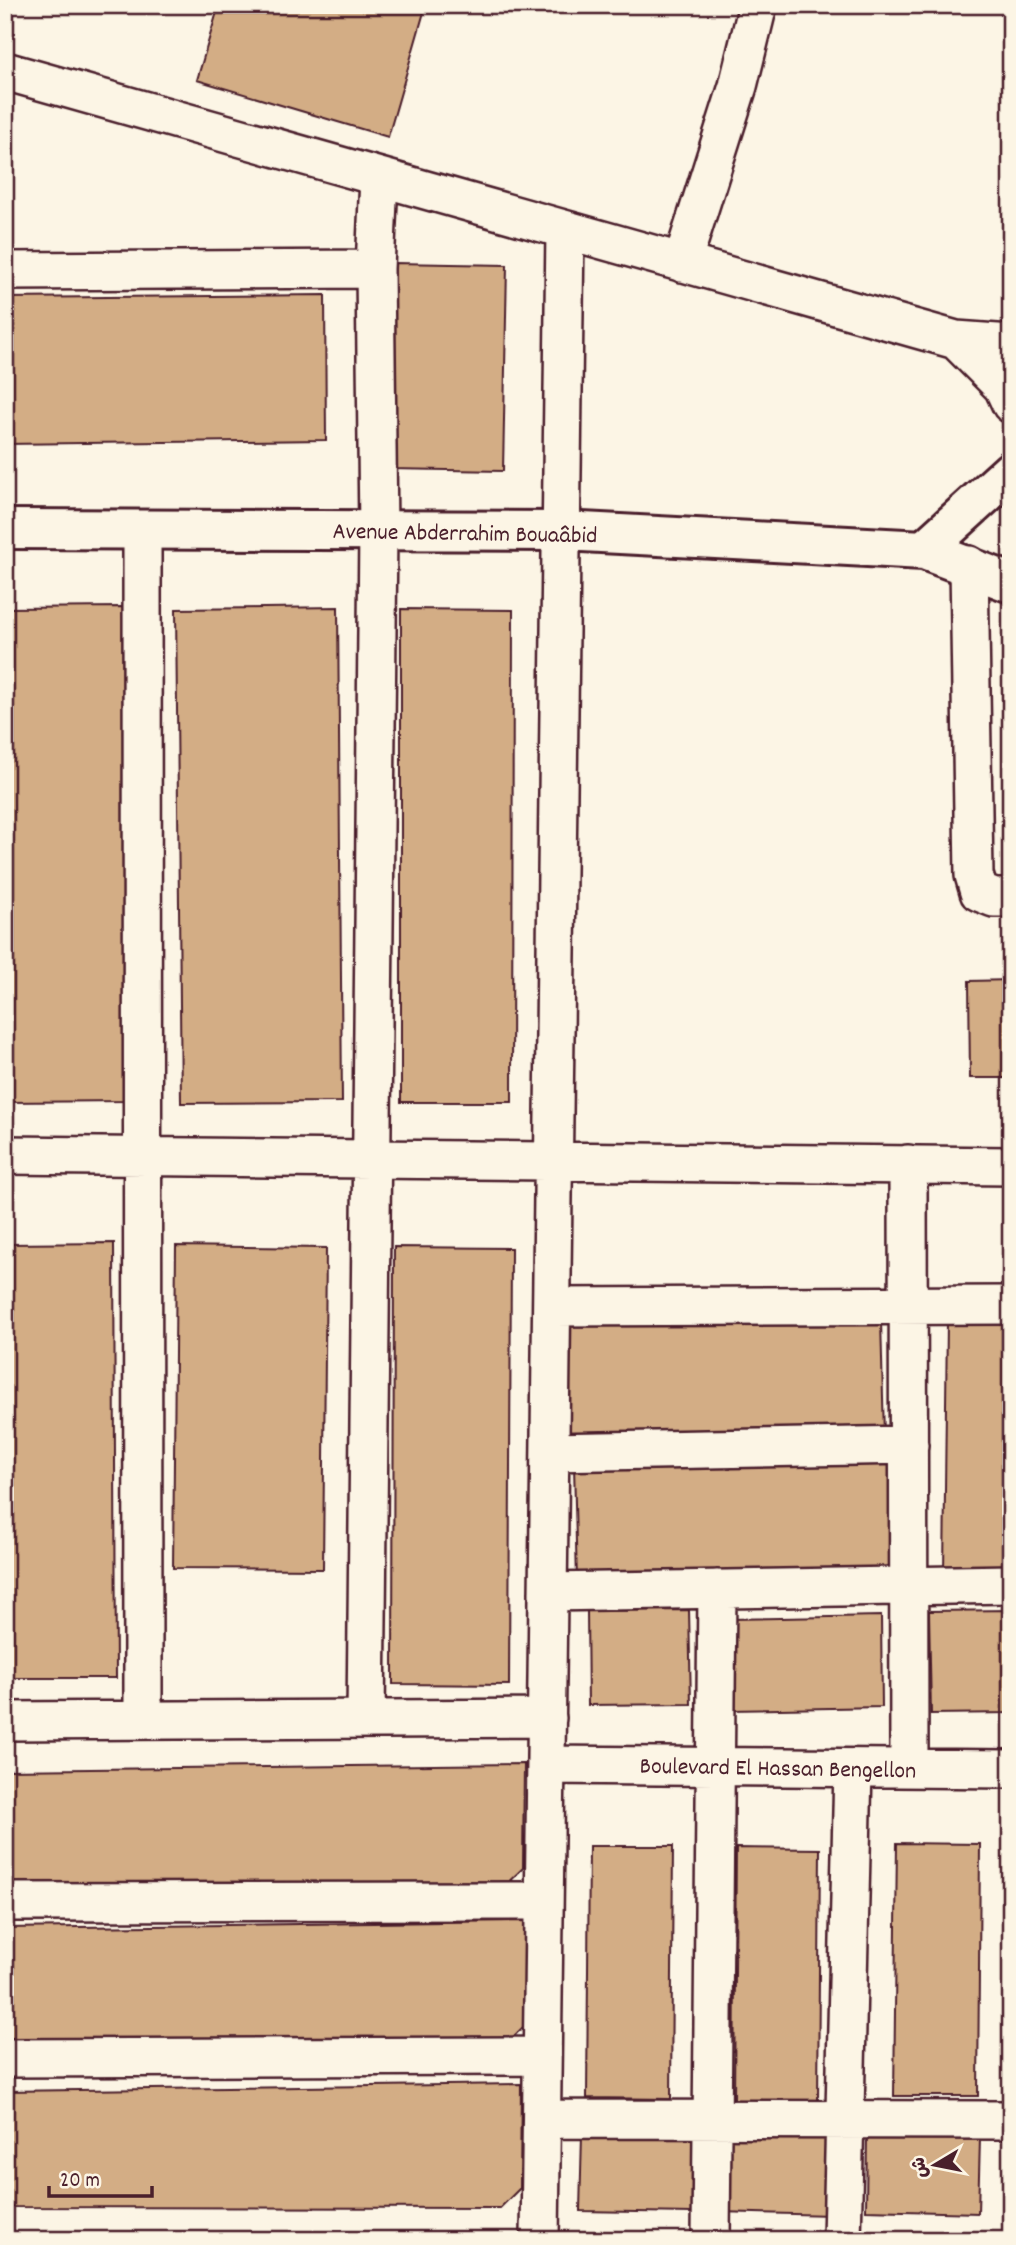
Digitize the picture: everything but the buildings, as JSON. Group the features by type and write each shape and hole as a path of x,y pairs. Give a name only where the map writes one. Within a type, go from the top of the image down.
{"street":[{"path":"682,263 738,86 758,5"},
{"path":"5,71 956,340 1011,344"},
{"path":"366,1719 378,531 375,269 379,177"},
{"path":"540,2240 565,230"},
{"path":"5,271 375,269"},
{"path":"956,340 1003,387 1011,404"},
{"path":"924,550 1011,471"},
{"name":"Avenue Abderrahim Bouaâbid","path":"5,529 563,531 924,550 1011,583"},
{"path":"142,530 144,1720"},
{"path":"969,565 974,875 979,892 994,898 1011,898"},
{"path":"5,1155 1011,1166"},
{"path":"908,1164 909,1768"},
{"path":"552,1307 1011,1305"},
{"path":"550,1452 909,1445"},
{"path":"548,1592 1011,1584"},
{"path":"711,2240 717,1589"},
{"path":"5,1721 547,1718"},
{"name":"Boulevard El Hassan Bengellon","path":"546,1765 1011,1769"},
{"path":"842,2240 853,1768"},
{"path":"5,1902 544,1901"},
{"path":"5,2058 542,2056"},
{"path":"542,2119 1011,2120"}]}
